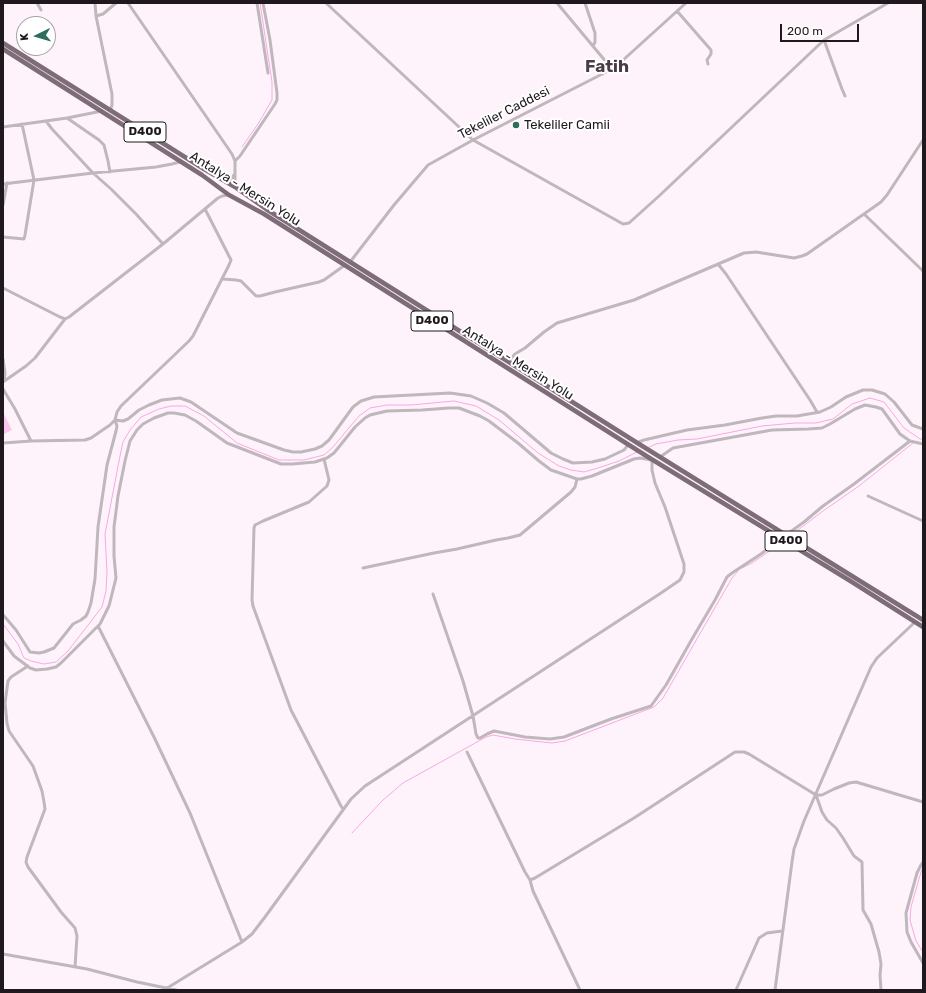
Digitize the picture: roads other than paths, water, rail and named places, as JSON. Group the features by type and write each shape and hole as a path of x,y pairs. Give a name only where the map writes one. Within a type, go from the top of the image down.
{"highway":[{"name":"Antalya - Mersin Yolu","path":"3,43 110,111 228,182 266,209 637,444 920,619 923,627"},
{"name":"Antalya - Mersin Yolu","path":"3,49 202,175 229,195 264,214 650,459 845,578 920,619"},
{"path":"222,190 223,185 228,182"},
{"path":"229,195 234,192 235,187"}],"street":[{"path":"37,3 41,10"},
{"path":"95,3 96,16 112,94 112,105 110,111"},
{"path":"96,16 102,14 116,3"},
{"path":"128,3 229,149 235,161 235,187"},
{"path":"257,3 268,73"},
{"path":"235,161 240,156 277,100 276,80 263,3"},
{"path":"326,3 473,140 623,224 628,223 659,196 824,40 888,3"},
{"path":"557,3 612,69"},
{"path":"586,3 595,33 595,42 593,46"},
{"name":"Tekeliler Caddesi","path":"350,262 424,168 432,162 473,140 612,69 686,3"},
{"path":"677,11 711,50 711,54 707,60 708,64"},
{"path":"824,40 846,96"},
{"path":"3,127 67,118 102,111"},
{"path":"67,118 104,145 110,172"},
{"path":"46,121 93,173 111,189 164,244"},
{"path":"3,237 24,239 34,180 22,124"},
{"path":"508,362 515,354 557,323 634,300 744,253 756,252 794,258 807,254 881,202 923,140"},
{"path":"3,205 5,183 156,167 180,162"},
{"path":"228,182 235,174"},
{"path":"218,198 222,190"},
{"path":"3,382 36,358 65,319 164,244 218,198 229,195"},
{"path":"3,443 85,440 91,438 110,425 115,420 117,412 121,406 189,342 231,260 205,209"},
{"path":"864,214 923,271"},
{"path":"718,264 817,412"},
{"path":"222,279 241,281 256,296 260,296 319,282 345,265"},
{"path":"3,288 65,319"},
{"path":"3,359 5,373 3,382"},
{"path":"3,389 31,441"},
{"path":"637,444 644,440 687,430 776,416 797,416 817,412 831,407 846,397 864,390 872,390 885,394 894,402 912,425 923,429"},
{"path":"115,420 123,421 128,419 139,410 162,400 180,398 191,402 238,433 284,450 301,452 322,446 329,440 353,407 361,401 374,397 450,393 471,396 487,403 504,413 552,453 563,460 572,463 592,462 605,459 624,450 628,445"},
{"path":"660,457 673,448 772,430 822,428 865,405 882,410 900,434 910,441 923,444"},
{"path":"3,640 9,651 14,656 30,668 42,670 61,663 98,626 109,606 116,578 114,527 118,496 130,441 136,430 143,424 168,413 178,413 185,416 196,421 227,443 281,464 315,462 324,459 334,453 355,427 370,415 387,411 454,408 459,408 490,421 551,470 577,479 592,476 634,459 650,459 655,483 665,507 684,564 684,572 680,580 365,786 343,809 266,917 252,934 242,942 166,989"},
{"path":"3,616 16,630 30,652 39,653 54,648 73,624 86,616 91,603 95,579 98,527 107,465 117,426 115,420"},
{"path":"786,535 910,441"},
{"path":"324,459 329,480 328,486 309,502 263,521 254,528 252,600 291,710 343,809"},
{"path":"363,568 520,535 571,492 575,487 577,479"},
{"path":"868,496 923,521"},
{"path":"433,594 473,716 478,738 494,731 525,737 550,739 564,737 651,706 666,685 727,577 732,572 774,544 779,537"},
{"path":"775,990 794,849 804,821 871,667 877,658 920,619"},
{"path":"98,626 154,737 190,813 242,942"},
{"path":"28,666 11,677 8,681 5,703 7,723 10,731 23,753 33,766 40,784 45,809 26,862 28,867 61,912 75,928 77,936 75,967"},
{"path":"467,752 530,880 533,890 580,990"},
{"path":"530,880 634,818 735,752 744,752 749,754 816,795 822,795 844,785 856,782 923,802"},
{"path":"816,795 822,812 827,820 836,828 854,856 862,862 864,910 871,924 879,952 881,964 881,990"},
{"path":"923,862 917,873 906,913 908,932 923,963"},
{"path":"736,990 759,938 766,933 782,931"},
{"path":"3,954 75,967 166,989 176,990"}],"waterway":[{"path":"242,147 272,100 272,82 260,3"},
{"path":"647,448 656,444 678,440 697,439 762,426 816,423 833,419 852,404 870,398 884,402 904,428 920,439 923,439"},
{"path":"3,624 18,644 24,658 44,664 56,662 68,651 102,607 106,591 107,572 105,534 123,442 130,430 141,417 159,409 171,406 185,406 204,416 237,443 279,460 304,460 324,455 333,447 359,416 370,408 387,405 411,405 454,401 476,406 499,420 538,453 559,466 571,470 584,472 619,461 637,452"},
{"path":"794,533 859,486 913,443"},
{"path":"742,568 780,544"},
{"path":"352,833 383,800 403,783 486,737 493,735 552,743 565,741 654,707 663,698 732,578 738,571"},
{"path":"923,868 911,907 910,920 916,941 923,952"}],"place":[{"name":"Tekeliler Camii","path":"516,125"}],"district":[{"name":"Fatih","path":"607,67"}]}
